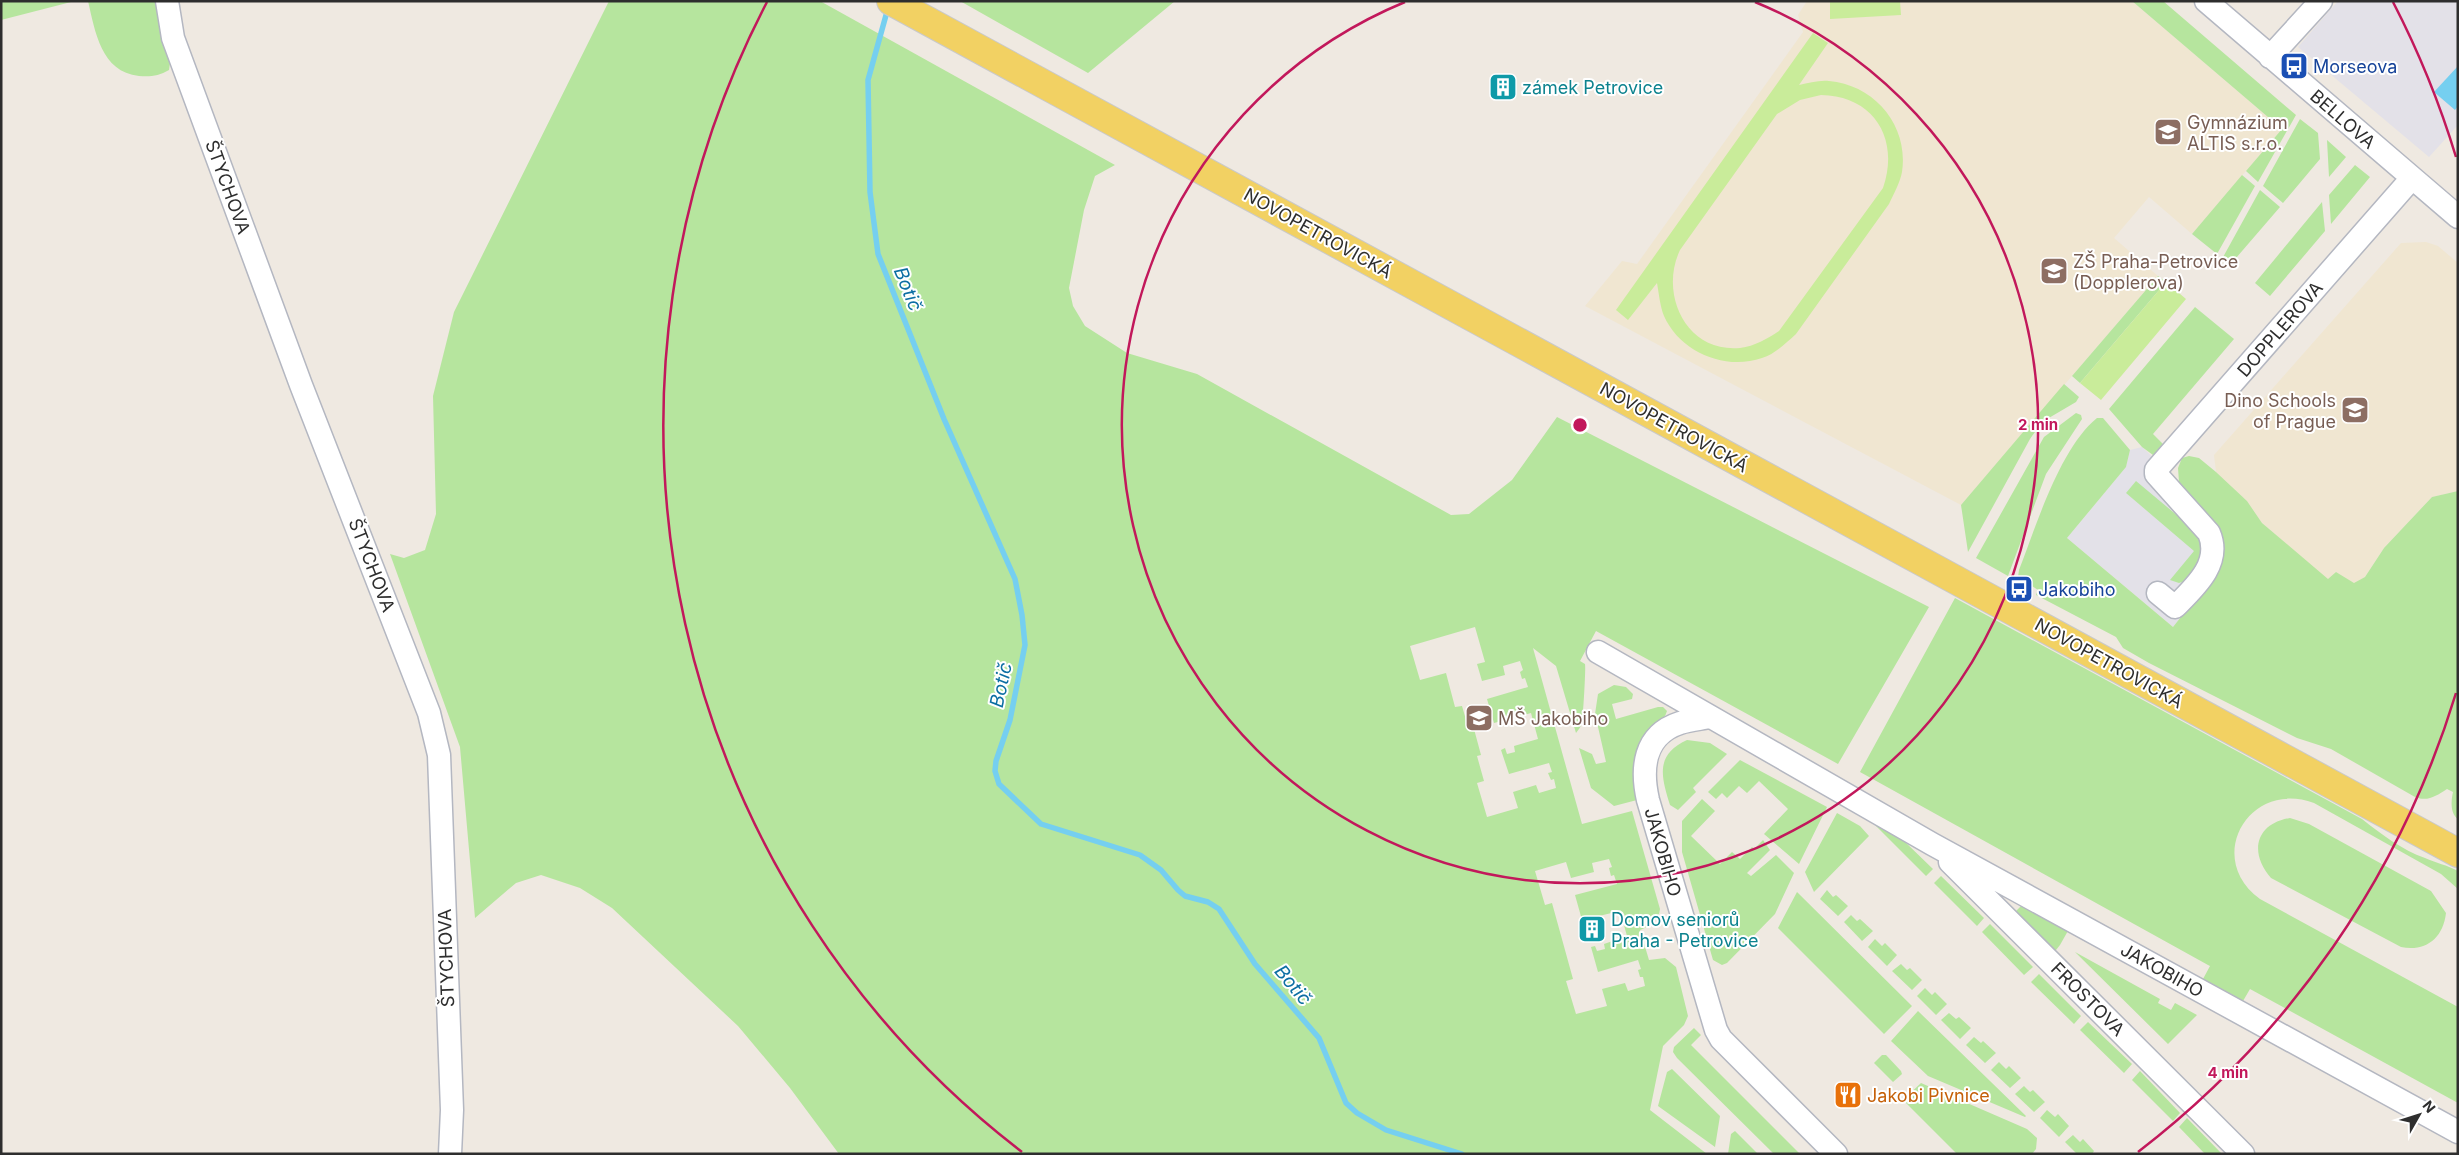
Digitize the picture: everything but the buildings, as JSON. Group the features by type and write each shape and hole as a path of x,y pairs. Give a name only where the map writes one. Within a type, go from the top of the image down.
{"main road":[{"name":"NOVOPETROVICKÁ","path":"891,1 2458,852"}],"street":[{"name":"ŠTYCHOVA","path":"168,1 173,38 298,376 429,713 438,755 452,1110 450,1154"},
{"name":"BELLOVA","path":"2206,1 2458,217"},
{"path":"2270,56 2321,1"},
{"name":"DOPPLEROVA","path":"2158,593 2175,607 2203,579 2214,543 2209,533 2156,474 2156,470 2412,178"},
{"name":"JAKOBIHO","path":"1598,652 1932,844 2458,1132"},
{"name":"JAKOBIHO","path":"1710,717 1671,727 1652,744 1644,762 1644,783 1648,800 1716,1030 1721,1038 1836,1154"},
{"name":"FROSTOVA","path":"1932,844 2243,1154"}],"shaded area":[{"path":"1807,1 2132,1 2282,129 2192,234 2149,197 2114,238 2158,276 1961,505 1585,306 1622,261 1637,264 1803,32 1798,15"},
{"path":"2338,1 2458,1 2458,125 2429,157 2298,47"},
{"name":"Dino Schools of Prague","path":"2426,242 2438,246 2458,263 2458,491 2432,497 2384,548 2365,577 2354,584 2336,572 2328,580 2262,523 2247,501 2216,472 2214,455 2401,243"},
{"path":"2142,447 2179,482 2223,543 2219,569 2173,627 2067,538 2126,467 2130,450"}],"green space":[{"path":"1,1 75,1 1,20"},
{"path":"88,1 159,1 170,63 169,70 158,75 139,76 126,73 116,67 108,58 97,37"},
{"path":"609,1 820,1 1115,165 1095,176 1084,210 1069,288 1073,306 1085,326 1127,353 1197,374 1451,515 1469,514 1512,480 1557,417 1929,607 1838,764 1596,631 1580,661 1585,664 1584,693 1582,722 1576,733 1556,666 1533,648 1582,824 1632,811 1660,909 1658,916 1653,922 1640,930 1649,960 1665,958 1676,967 1688,1016 1684,1025 1663,1046 1650,1110 1707,1154 839,1154 790,1088 738,1026 612,908 580,888 541,875 516,883 475,918 460,747 390,554 404,558 425,550 436,514 433,396 454,312","holes":["1475,627 1485,662 1477,664 1482,681 1505,675 1503,666 1520,661 1523,670 1520,672 1522,679 1525,678 1528,687 1487,699 1494,723 1531,713 1538,739 1514,746 1515,752 1507,754 1505,748 1501,750 1509,774 1549,763 1552,772 1548,773 1551,780 1554,779 1556,788 1539,793 1536,785 1513,792 1518,808 1487,817 1477,783 1484,781 1477,756 1481,755 1474,729 1469,730 1462,706 1455,707 1446,673 1420,680 1410,646","1609,859 1612,867 1609,868 1611,876 1614,875 1617,884 1575,895 1582,920 1620,911 1627,936 1604,944 1605,949 1597,951 1595,946 1591,947 1598,972 1638,960 1641,969 1638,970 1640,977 1643,977 1645,986 1628,991 1625,983 1602,989 1607,1006 1576,1014 1566,981 1573,979 1552,903 1545,905 1535,871 1566,862 1571,878 1594,872 1592,863"]},
{"path":"960,1 1175,1 1088,73"},
{"path":"1830,1 1900,1 1901,15 1830,19"},
{"path":"2132,1 2163,1 2296,115 2258,182 2246,171 2282,129"},
{"path":"1813,33 1828,43 1799,85 1825,81 1846,84 1861,90 1874,99 1894,124 1900,139 1903,155 1902,172 1889,204 1796,334 1767,356 1748,361 1733,362 1705,355 1692,349 1681,340 1671,329 1664,316 1657,283 1628,320 1616,310","holes":["1821,95 1840,97 1855,103 1868,112 1878,124 1885,137 1888,153 1883,188 1779,331 1761,342 1740,348 1721,347 1705,341 1692,331 1682,317 1676,302 1673,285 1674,267 1680,250 1777,114 1800,100"]},
{"path":"2300,119 2318,133 2320,159 2283,203 2263,186"},
{"path":"2327,140 2346,157 2329,177"},
{"path":"2355,165 2370,177 2331,224 2329,195"},
{"path":"2242,175 2255,186 2217,254 2192,234"},
{"path":"2260,190 2280,207 2230,265 2222,259"},
{"path":"2322,202 2325,231 2270,296 2255,283"},
{"path":"2158,276 2166,282 2080,383 2072,376"},
{"path":"2166,282 2186,299 2101,400 2080,383"},
{"path":"2195,307 2234,339 2153,434 2166,447 2153,455 2142,447 2109,409"},
{"path":"2064,384 2079,397 2076,402 2042,422 2030,439 1968,552 1961,505"},
{"path":"2076,413 2081,415 2082,419 2046,474 2008,576 1976,558 2044,437"},
{"path":"2097,418 2103,418 2130,450 2126,467 2067,538 2173,627 2219,569 2223,543 2179,482 2178,468 2182,458 2189,456 2199,458 2216,472 2247,501 2262,523 2328,579 2336,572 2354,583 2365,577 2384,548 2432,497 2458,491 2458,819 2452,810 2453,792 2447,789 2428,799 2415,797 2331,749 2297,738 2149,663 2123,648 2116,637 2036,595 2038,590 2018,577 2050,489 2072,448 2084,431"},
{"path":"2136,481 2197,532 2205,550 2188,580 2179,583 2170,580 2194,551 2126,493"},
{"path":"1955,598 2362,819 2408,851 2458,871 2458,889 2441,874 2314,803 2290,799 2270,802 2253,812 2241,827 2235,845 2236,864 2244,882 2260,899 2458,1007 2458,1103 2250,989 2243,1001 2203,979 2210,966 1860,772"},
{"path":"1614,685 1626,687 1633,694 1632,699 1612,704 1616,719 1658,707 1663,707 1667,711 1660,722 1644,738 1637,752 1635,784 1637,800 1614,806 1591,788 1579,748 1592,754 1596,764 1606,762 1595,714 1598,694"},
{"path":"1687,740 1710,743 1727,754 1693,788 1696,792 1678,810 1670,805 1664,785 1663,767 1670,752"},
{"path":"1740,760 1827,807 1799,864 1764,834 1788,809 1759,781 1747,793 1739,786 1727,798 1722,793 1716,799 1708,792"},
{"path":"1702,799 1715,811 1691,836 1720,864 1732,852 1740,859 1752,847 1754,849 1763,840 1770,850 1747,873 1751,876 1776,855 1794,873 1775,914 1727,963 1722,965 1713,960 1682,852 1682,821"},
{"path":"1837,813 1860,826 1869,836 1814,892 1805,872"},
{"path":"2290,818 2309,824 2431,891 2446,913 2437,937 2431,942 2418,947 2401,947 2271,878 2260,859 2259,841 2269,826"},
{"path":"1872,822 1902,839 1933,869 1926,876"},
{"path":"1941,876 1984,918 1977,926 1934,883"},
{"path":"1827,890 1833,897 1836,895 1848,906 1838,916 1820,899"},
{"path":"1797,892 1912,1006 1884,1034 1778,928"},
{"path":"2021,906 2069,929 2052,955 2015,912"},
{"path":"1851,915 1857,921 1860,919 1873,931 1862,941 1844,922"},
{"path":"1990,924 2033,967 2024,975 1982,932"},
{"path":"1875,939 1882,946 1885,943 1897,955 1887,966 1868,947"},
{"path":"2075,952 2160,999 2158,1003 2171,1010 2175,1003 2197,1015 2168,1044"},
{"path":"1901,964 1907,970 1910,968 1922,980 1912,990 1892,971"},
{"path":"2039,974 2081,1016 2074,1024 2031,982"},
{"path":"1925,988 1932,995 1935,992 1947,1004 1936,1015 1917,996"},
{"path":"1918,1011 2026,1116 1928,1076 1891,1041"},
{"path":"1949,1013 1956,1019 1959,1017 1971,1028 1960,1039 1941,1020"},
{"path":"2088,1022 2132,1064 2124,1073 2080,1030"},
{"path":"1694,1028 1701,1035 1691,1045 1800,1154 1774,1154 1677,1058 1673,1052 1674,1047"},
{"path":"1974,1037 1981,1043 1983,1041 1996,1053 1985,1063 1966,1045"},
{"path":"1882,1055 1886,1055 1901,1071 1902,1074 1893,1082 1874,1063"},
{"path":"1999,1062 2006,1069 2009,1066 2021,1078 2010,1088 1991,1070"},
{"path":"1672,1069 1720,1116 1715,1147 1658,1106 1667,1072"},
{"path":"2140,1071 2180,1113 2173,1121 2132,1080"},
{"path":"1921,1083 2027,1129 2037,1138 2036,1149 2032,1154 1957,1154 1903,1100"},
{"path":"2024,1086 2030,1092 2033,1090 2045,1102 2034,1112 2015,1094"},
{"path":"2047,1110 2055,1117 2058,1114 2069,1126 2059,1137 2040,1118"},
{"path":"2187,1118 2222,1154 2205,1154 2179,1127"},
{"path":"1735,1131 1758,1154 1728,1154 1731,1134"},
{"path":"2073,1135 2080,1142 2083,1139 2094,1151 2092,1154 2077,1154 2065,1142"}],"water":[{"path":"2458,66 2458,106 2455,110 2434,92"}],"waterway":[{"name":"Botič","path":"888,8 868,80 870,192 878,254 944,419 1015,579 1022,615 1025,645 1010,720 996,761 995,771 999,784 1041,824 1140,855 1161,870 1185,896 1208,902 1219,909 1255,964 1319,1038 1346,1103 1357,1113 1386,1130 1462,1154"}],"place":[{"name":"Morseova","path":"2294,66"},
{"name":"zámek Petrovice","path":"1503,87"},
{"name":"Gymnázium ALTIS s.r.o.","path":"2168,132"},
{"name":"ZŠ Praha-Petrovice (Dopplerova)","path":"2054,271"},
{"name":"Dino Schools of Prague","path":"2355,410"},
{"name":"Jakobiho","path":"2019,589"},
{"name":"MŠ Jakobiho","path":"1479,718"},
{"name":"Domov seniorů Praha - Petrovice","path":"1592,929"},
{"name":"Jakobi Pivnice","path":"1848,1095"}]}
